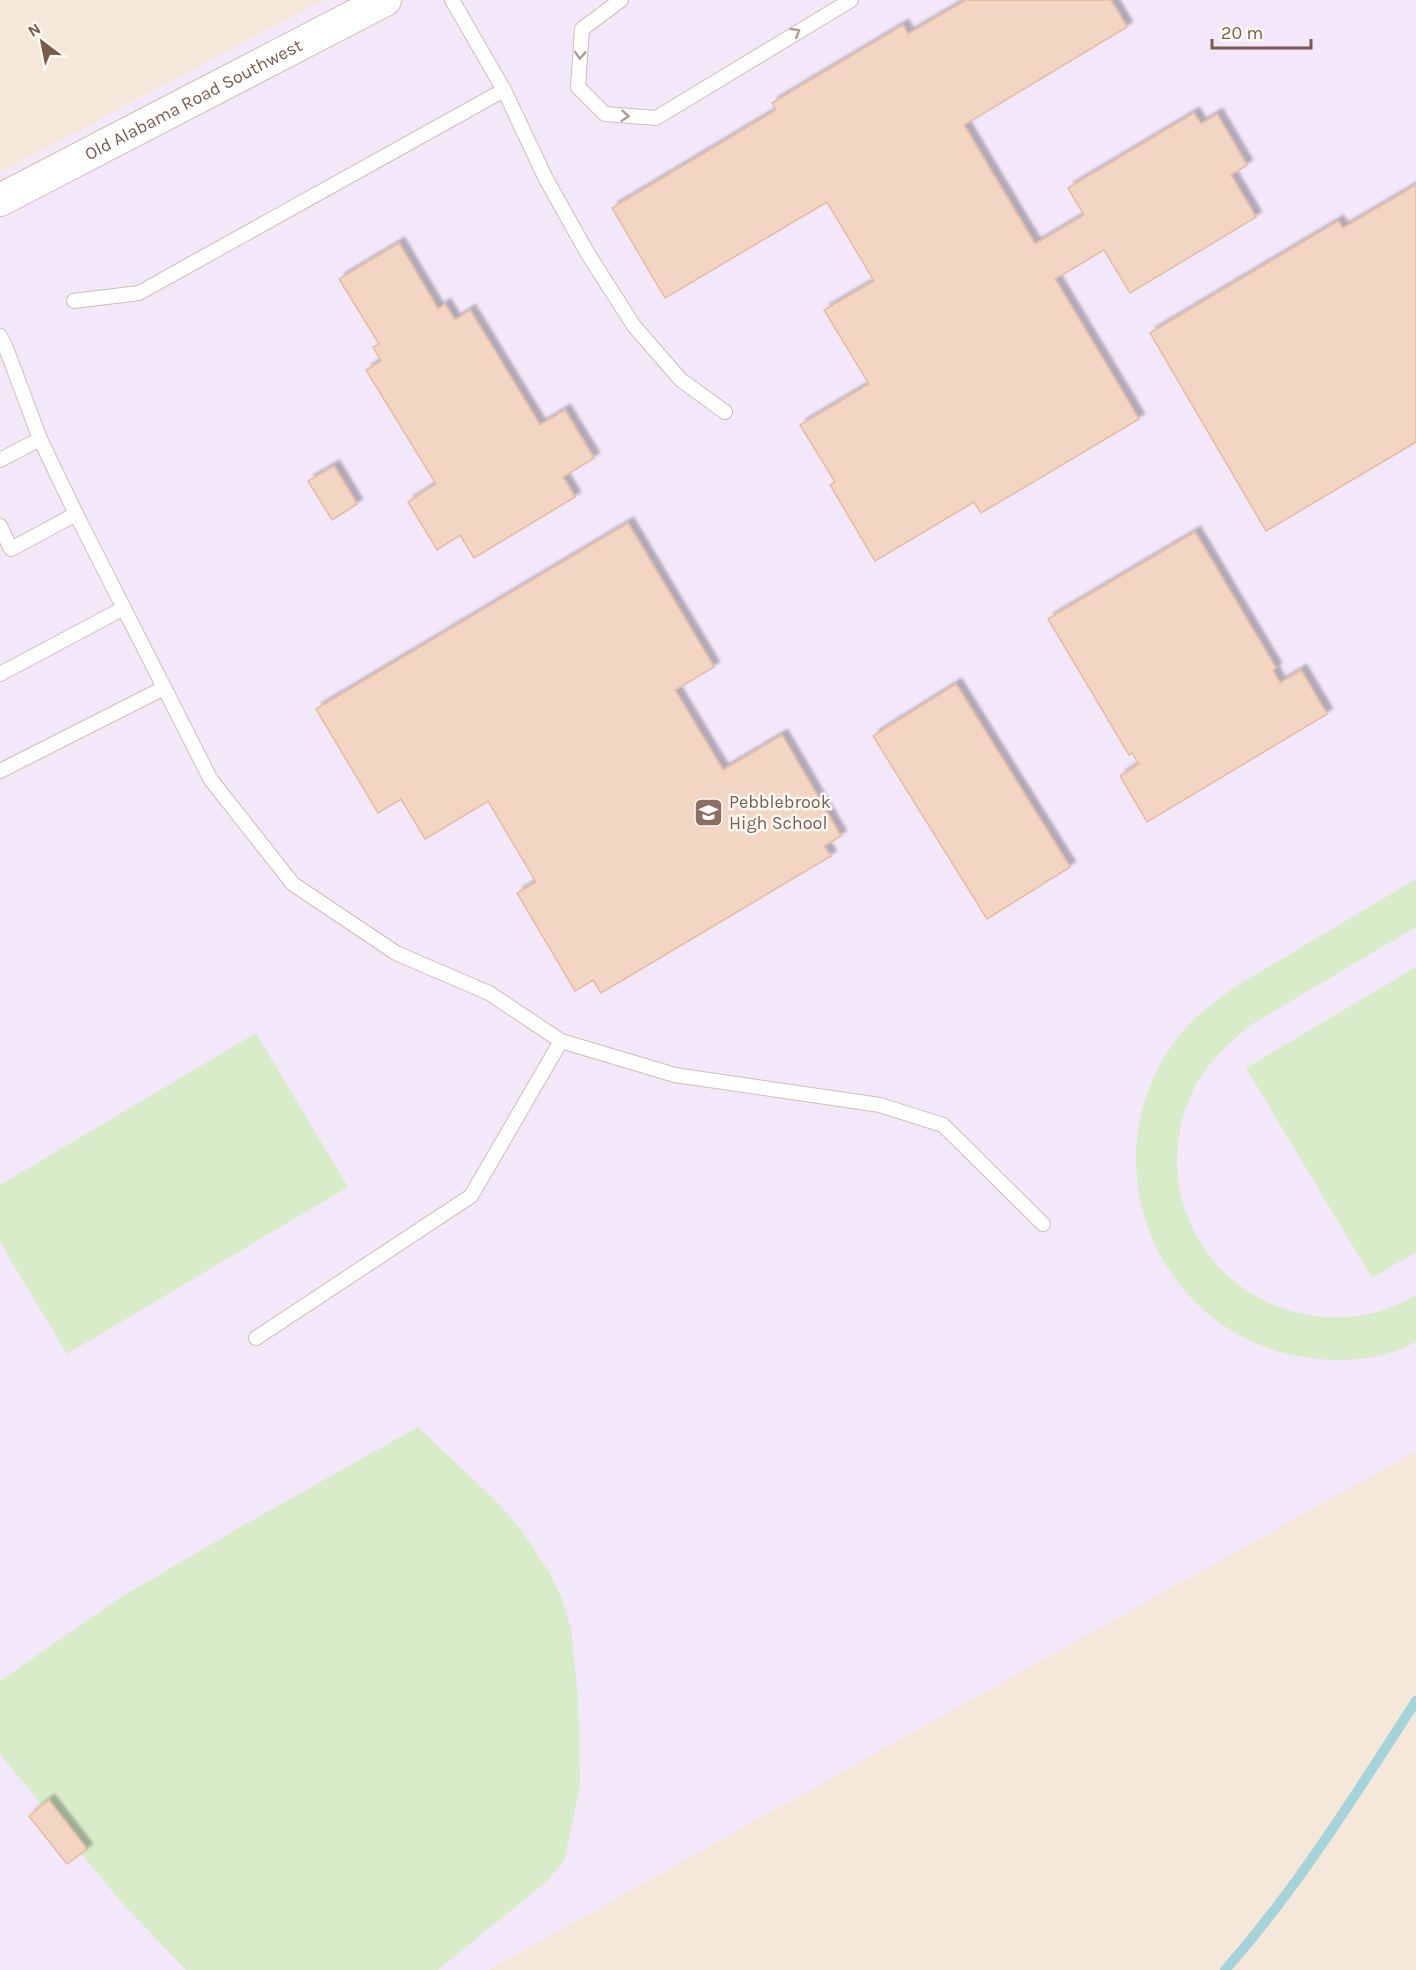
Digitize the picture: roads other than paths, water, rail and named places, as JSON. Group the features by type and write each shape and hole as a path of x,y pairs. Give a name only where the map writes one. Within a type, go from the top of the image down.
{"street":[{"name":"Old Alabama Road Southwest","path":"0,200 385,0"}],"lane":[{"path":"452,0 504,90 546,180 588,254 634,326 681,380 725,412"},
{"path":"621,0 582,28 578,87 605,114 656,118 851,0"},
{"path":"74,301 139,293 504,90"},
{"path":"0,336 40,439 211,780 293,884 396,953 489,993 561,1041 675,1076 880,1105 943,1125 1042,1224"},
{"path":"0,460 40,439"},
{"path":"0,526 11,549 76,514"},
{"path":"0,674 124,608"},
{"path":"0,771 164,688"},
{"path":"256,1338 471,1196 561,1041"}],"waterway":[{"path":"1225,1970 1302,1873 1416,1701"}],"place":[{"name":"Pebblebrook High School","path":"708,812"}]}
